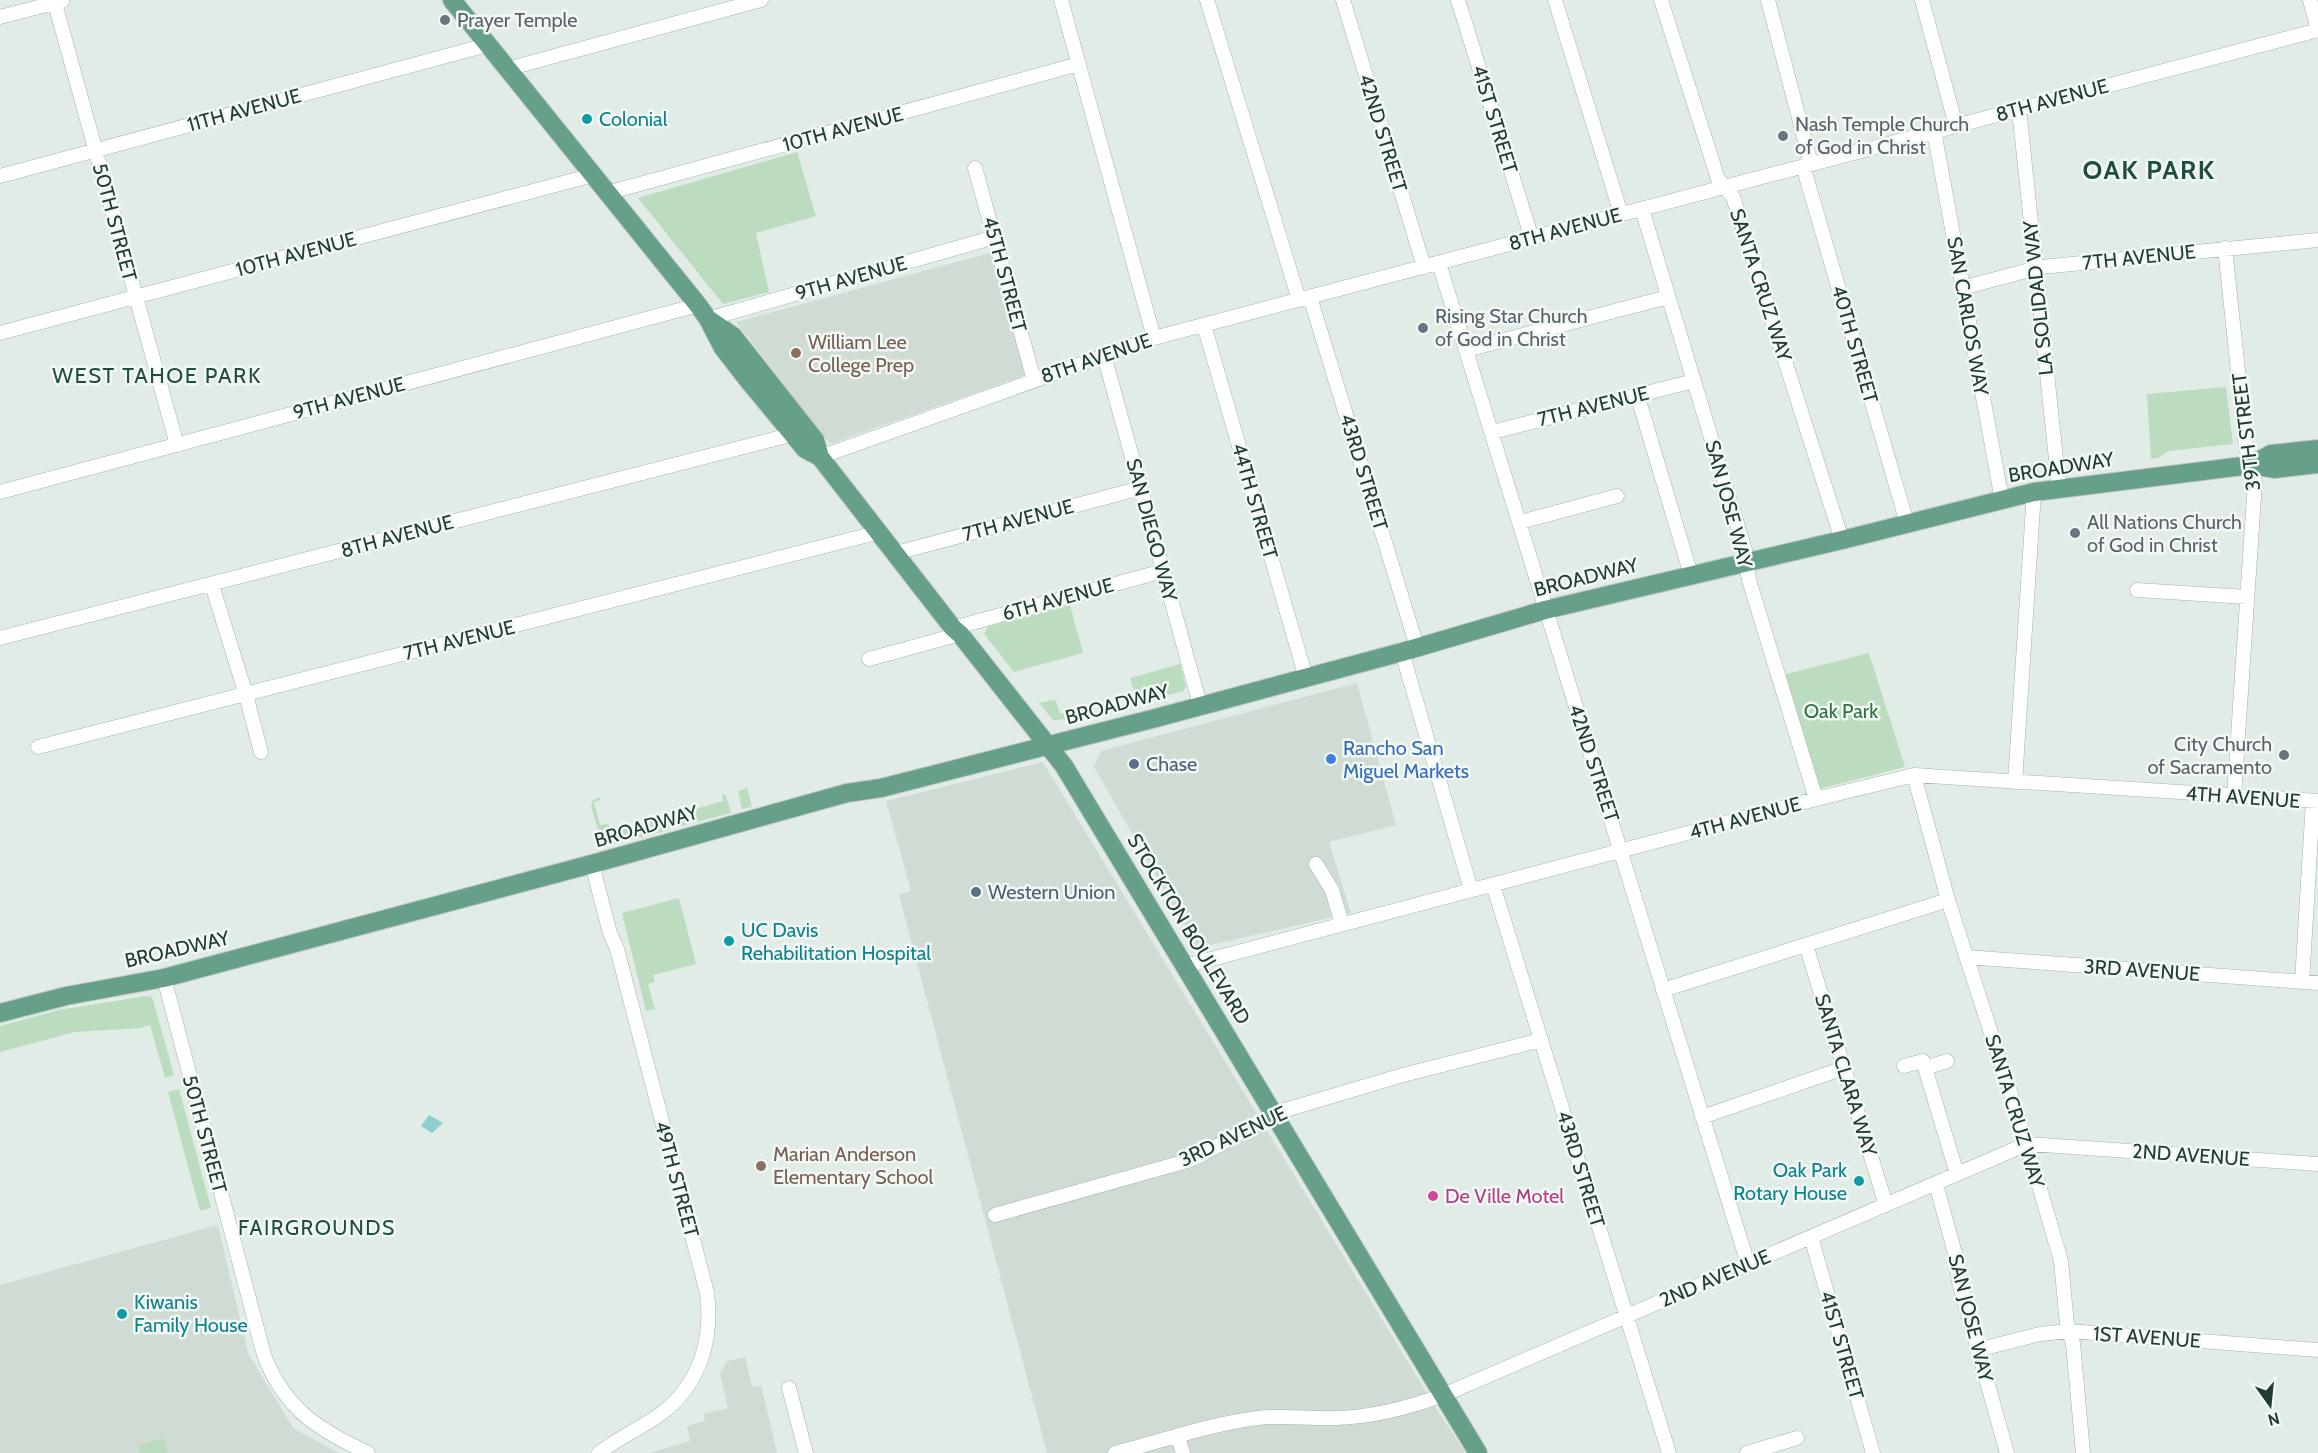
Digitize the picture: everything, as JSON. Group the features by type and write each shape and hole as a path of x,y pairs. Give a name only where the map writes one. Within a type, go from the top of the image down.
{"main road":[{"name":"STOCKTON BOULEVARD","path":"452,0 703,312 723,348 805,449 820,457"},
{"name":"STOCKTON BOULEVARD","path":"703,312 733,336 815,440 820,457 1064,766 1478,1453"},
{"name":"BROADWAY","path":"2251,465 2271,454 2318,449"},
{"name":"BROADWAY","path":"0,1013 66,996 164,978 592,864 847,793 881,788 1306,678 1545,610 2034,492 2059,487 2251,465 2274,469 2318,464"}],"street":[{"path":"507,69 761,0"},
{"path":"1061,0 1154,338"},
{"name":"43RD STREET","path":"1207,0 1304,298 1409,650 1471,890"},
{"name":"42ND STREET","path":"1343,0 1424,267"},
{"name":"41ST STREET","path":"1458,0 1532,238"},
{"path":"1555,0 1621,214"},
{"name":"SANTA CRUZ WAY","path":"1661,0 1718,179 1733,197 1842,540"},
{"name":"40TH STREET","path":"1768,0 1807,165 1907,523"},
{"path":"1922,0 1956,126"},
{"path":"2310,0 2318,30"},
{"path":"0,17 58,1"},
{"name":"50TH STREET","path":"58,1 96,150 177,445"},
{"name":"8TH AVENUE","path":"820,457 1154,338 2318,30"},
{"name":"11TH AVENUE","path":"0,176 487,45"},
{"name":"10TH AVENUE","path":"607,193 1079,64"},
{"name":"LA SOLIDAD WAY","path":"2019,109 2059,487"},
{"name":"SAN CARLOS WAY","path":"1934,131 2002,500"},
{"name":"45TH STREET","path":"975,168 1034,380"},
{"name":"10TH AVENUE","path":"0,333 593,175"},
{"name":"SAN JOSE WAY","path":"1642,209 1745,550 1749,580 1816,799"},
{"name":"9TH AVENUE","path":"0,492 994,237"},
{"name":"7TH AVENUE","path":"1962,288 2035,269 2318,240"},
{"name":"39TH STREET","path":"2225,248 2246,447 2255,485 2234,796"},
{"name":"42ND STREET","path":"1439,263 1748,1264"},
{"path":"1466,350 1668,297"},
{"name":"44TH STREET","path":"1204,325 1306,678"},
{"name":"SAN DIEGO WAY","path":"1104,355 1200,705"},
{"name":"7TH AVENUE","path":"1492,432 1694,381"},
{"path":"1637,394 1691,575"},
{"name":"8TH AVENUE","path":"0,638 794,434"},
{"name":"7TH AVENUE","path":"896,553 1140,488"},
{"path":"2015,782 2034,492"},
{"path":"1520,522 1617,496"},
{"name":"7TH AVENUE","path":"38,747 880,532"},
{"name":"6TH AVENUE","path":"869,660 957,631 1163,571"},
{"path":"212,585 261,752"},
{"path":"2137,590 2247,597"},
{"name":"SANTA CRUZ WAY","path":"1914,775 1948,900 2027,1144 2061,1261 2069,1330 2073,1343 2083,1453"},
{"name":"4TH AVENUE","path":"1185,966 1914,775 2316,801"},
{"path":"2302,982 2316,801"},
{"name":"49TH STREET","path":"592,864 610,933 620,959 707,1293 709,1310 705,1349 692,1380 681,1395 661,1413 599,1453"},
{"path":"1316,864 1332,890 1342,924"},
{"name":"43RD STREET","path":"1493,885 1669,1453"},
{"path":"1663,990 1948,900"},
{"name":"SANTA CLARA WAY","path":"1806,945 1886,1205"},
{"name":"3RD AVENUE","path":"1966,957 2318,983"},
{"name":"50TH STREET","path":"164,978 259,1335 271,1371 280,1389 303,1415 334,1437 368,1453"},
{"name":"3RD AVENUE","path":"995,1215 1187,1161 1203,1155 1275,1113 1403,1075 1541,1040"},
{"path":"1904,1066 1923,1061 1957,1174"},
{"path":"1925,1068 1947,1061"},
{"path":"1702,1117 1844,1068"},
{"name":"2ND AVENUE","path":"1115,1453 1235,1422 1261,1418 1373,1416 1408,1408 2027,1144 2318,1164"},
{"name":"SAN JOSE WAY","path":"1936,1184 1956,1257 1959,1282 2007,1453"},
{"name":"41ST STREET","path":"1811,1237 1873,1453"},
{"name":"1ST AVENUE","path":"1977,1350 2040,1334 2069,1330 2318,1350"},
{"path":"789,1388 806,1453"},
{"path":"1178,1437 1183,1453"},
{"path":"1747,1453 1797,1438"}],"shaded area":[{"path":"990,253 1026,375 830,444 736,322"},
{"path":"1357,683 1396,825 1329,842 1351,913 1197,948 1094,767 1101,751"},
{"path":"1043,762 1437,1410 1466,1453 1047,1453 899,895 911,891 886,801"},
{"path":"218,1225 248,1353 293,1428 339,1453 0,1453 0,1285"},
{"path":"745,1357 752,1387 761,1385 777,1453 649,1453 690,1441 687,1426 705,1421 703,1414 728,1408 720,1374 727,1361"}],"green space":[{"path":"797,152 816,216 756,233 769,292 723,304 638,198"},
{"path":"2226,387 2233,444 2168,451 2158,458 2151,459 2147,394"},
{"path":"1070,605 1083,653 1014,672 984,634 988,627"},
{"name":"Oak Park","path":"1869,653 1905,767 1819,789 1783,675"},
{"path":"1180,664 1186,687 1182,692 1137,701 1130,678"},
{"path":"1056,701 1060,713 1067,714 1068,719 1053,720 1039,703"},
{"path":"747,788 752,807 742,809 738,791"},
{"path":"722,794 726,796 731,813 677,827 673,823 671,816 723,801"},
{"path":"599,797 601,800 594,802 600,825 608,824 611,831 668,816 669,830 603,847 591,806 593,800"},
{"path":"679,898 696,964 653,975 655,982 648,984 655,1009 646,1011 622,913"},
{"path":"146,996 152,997 174,1075 165,1078 150,1025 141,1028 75,1032 0,1052 0,1026 59,1010"},
{"path":"179,1089 211,1208 200,1211 168,1092"},
{"path":"164,1438 168,1453 140,1453 138,1445"}],"water":[{"path":"429,1115 443,1123 432,1133 421,1126"}],"place":[{"name":"Prayer Temple","path":"445,20"},
{"name":"Colonial","path":"587,119"},
{"name":"Nash Temple Church of God in Christ","path":"1783,136"},
{"name":"Rising Star Church of God in Christ","path":"1423,328"},
{"name":"William Lee College Prep","path":"796,353"},
{"name":"All Nations Church of God in Christ","path":"2075,533"},
{"name":"City Church of Sacramento","path":"2284,755"},
{"name":"Rancho San Miguel Markets","path":"1331,759"},
{"name":"Chase","path":"1134,764"},
{"name":"Western Union","path":"976,892"},
{"name":"UC Davis Rehabilitation Hospital","path":"729,941"},
{"name":"Marian Anderson Elementary School","path":"761,1166"},
{"name":"Oak Park Rotary House","path":"1859,1181"},
{"name":"De Ville Motel","path":"1433,1196"},
{"name":"Kiwanis Family House","path":"122,1314"}],"district":[{"name":"OAK PARK","path":"2149,170"},
{"name":"WEST TAHOE PARK","path":"157,375"},
{"name":"FAIRGROUNDS","path":"317,1228"}]}
